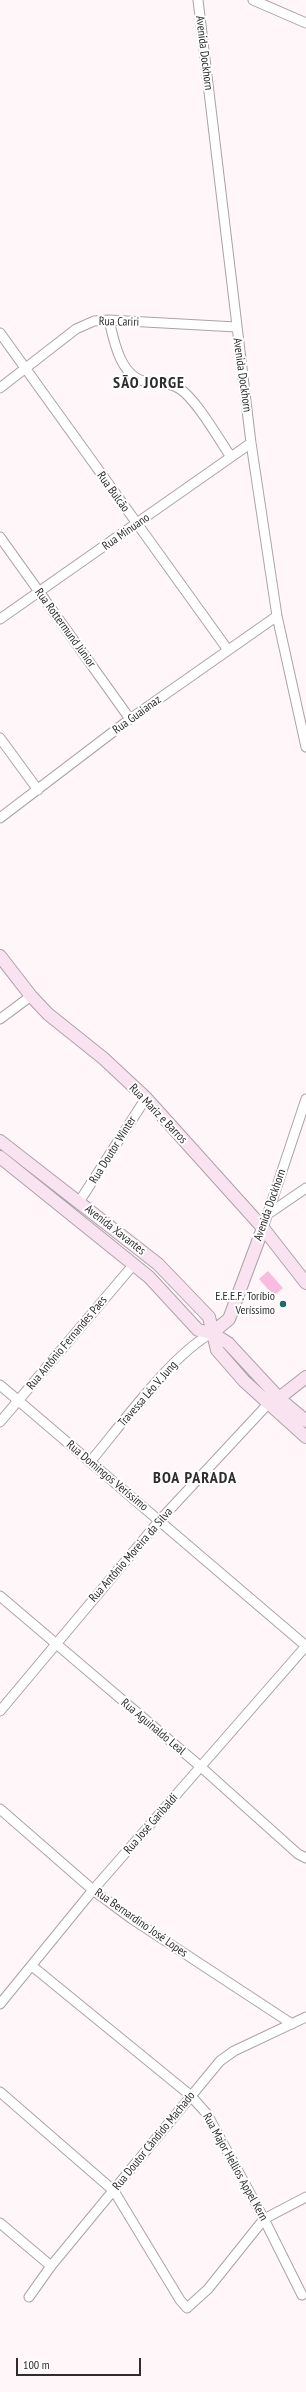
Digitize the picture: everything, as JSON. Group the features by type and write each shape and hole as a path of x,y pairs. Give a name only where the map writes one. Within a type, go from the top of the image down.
{"main road":[{"name":"Rua Mariz e Barros","path":"0,956 31,996 48,1014 103,1058 146,1098 263,1228 306,1282"},
{"name":"Avenida Xavantes","path":"0,1141 158,1264 210,1317"},
{"name":"Avenida Xavantes","path":"0,1157 149,1277 198,1330 212,1333 228,1343 280,1399 306,1421"},
{"name":"Avenida Dockhorn","path":"212,1333 229,1319 263,1228"},
{"path":"233,1310 224,1315 210,1317 212,1333 217,1350 244,1381 306,1437"},
{"path":"268,1404 280,1399 306,1377"}],"street":[{"name":"Avenida Dockhorn","path":"198,0 251,443 277,616 306,747"},
{"path":"253,0 306,23"},
{"name":"Rua Cariri","path":"0,388 76,329 94,321 109,320 236,327"},
{"path":"109,320 114,341 128,374 138,380 168,383 181,390 231,458"},
{"name":"Rua Bulcão","path":"0,333 228,650"},
{"name":"Rua Minuano","path":"0,619 137,525 251,443"},
{"name":"Rua Rottermund Júnior","path":"0,537 130,719"},
{"name":"Rua Guaianaz","path":"0,818 130,719 277,616"},
{"path":"0,738 38,790"},
{"path":"0,1019 31,996"},
{"name":"Rua Doutor Winter","path":"80,1202 146,1098"},
{"name":"Avenida Dockhorn","path":"263,1228 306,1099"},
{"path":"268,1214 306,1188"},
{"name":"Rua Antônio Fernandes Paes","path":"0,1422 134,1264"},
{"name":"Travessa Léo V. Jung","path":"90,1462 164,1374 200,1339 212,1333"},
{"name":"Rua Domingos Veríssimo","path":"0,1385 306,1646"},
{"name":"Rua Antônio Moreira da Silva","path":"0,1711 160,1520 268,1404"},
{"name":"Rua Aguinaldo Leal","path":"0,1596 201,1767 298,1854 306,1858"},
{"name":"Rua José Garibaldi","path":"0,2004 93,1890 306,1646"},
{"name":"Rua Bernardino José Lopes","path":"0,1809 93,1890 132,1918 292,2024"},
{"name":"Rua Major Hellios Appel Kern","path":"32,1966 190,2095 207,2114 264,2219 302,2295"},
{"name":"Rua Doutor Cândido Machado","path":"29,2297 51,2266 114,2191 190,2095 220,2061 229,2054 306,2017"},
{"path":"0,2092 114,2191 180,2300 187,2308 204,2293 264,2219 306,2198"},
{"path":"0,2223 51,2266"}],"shaded area":[{"path":"268,1271 283,1288 274,1296 259,1279"}],"place":[{"name":"E.E.E.F. Toríbio Veríssimo","path":"283,1304"}],"district":[{"name":"SÃO JORGE","path":"149,383"},
{"name":"BOA PARADA","path":"195,1478"}]}
